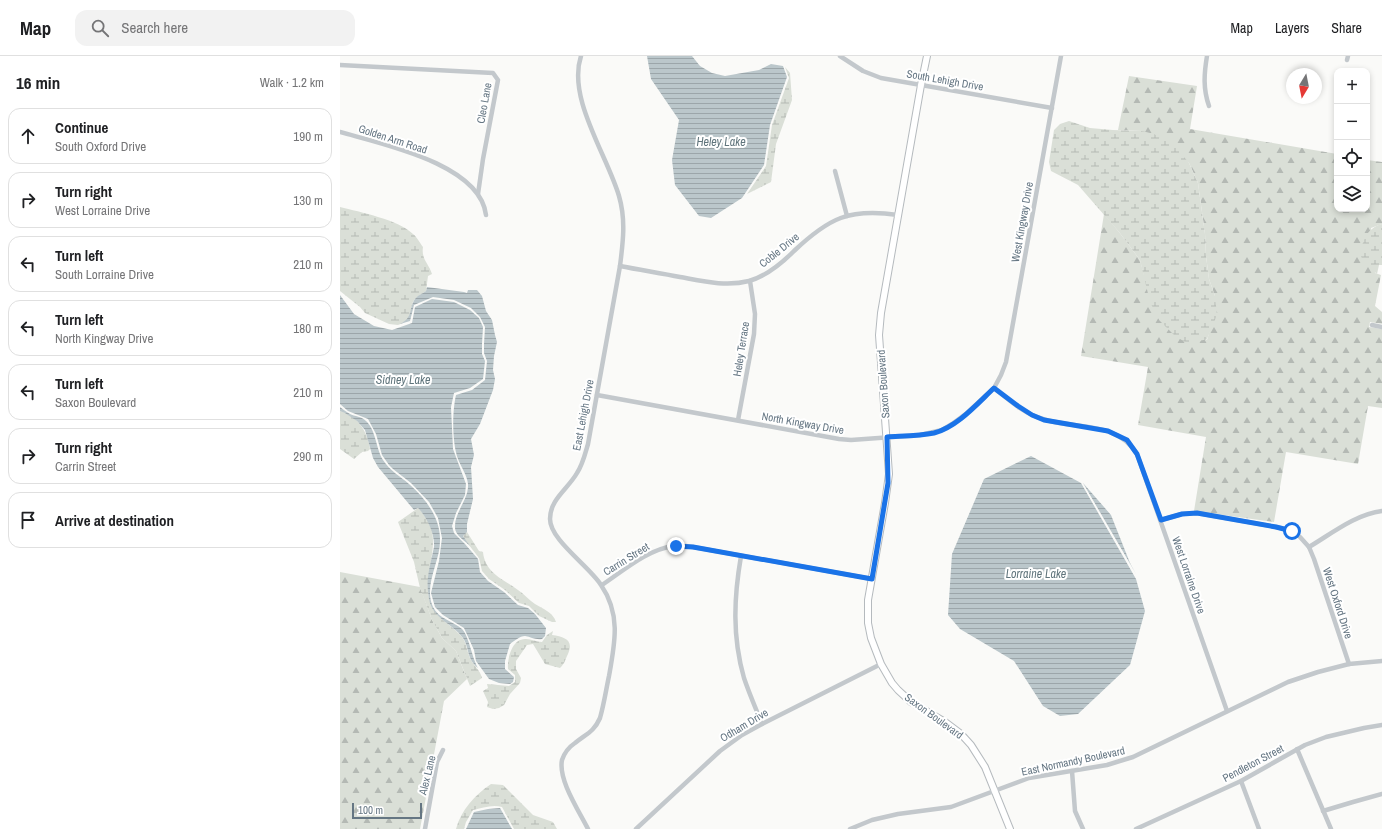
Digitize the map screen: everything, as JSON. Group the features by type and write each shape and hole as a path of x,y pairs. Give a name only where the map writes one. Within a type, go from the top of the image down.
{"main road":[{"name":"Saxon Boulevard","path":"928,56 921,85 881,307 879,335 887,437 888,483 868,600 868,623 871,638 881,664 892,683 910,701 945,722 961,734 971,745 985,767 1010,829"}],"street":[{"name":"East Lehigh Drive","path":"581,56 578,73 582,105 611,174 619,196 624,217 624,239 620,266 584,459 578,473 554,502 550,511 552,530 559,540 602,585 612,609 615,624 615,644 603,708 597,726 568,750 562,760 563,773 567,786 588,829"},
{"name":"South Lehigh Drive","path":"840,56 863,72 881,78 1052,108"},
{"name":"West Kingway Drive","path":"994,388 1001,376 1006,362 1061,56"},
{"path":"1207,56 1204,76 1206,97 1209,106"},
{"name":"Cleo Lane","path":"340,65 493,73 498,80 478,194"},
{"name":"Golden Arm Road","path":"340,132 412,153 438,164 465,180 478,194 485,207 486,215"},
{"path":"835,171 847,216"},
{"name":"Coble Drive","path":"620,266 711,282 732,283 750,281 776,267 821,227 855,214 878,212 898,215"},
{"name":"Heley Terrace","path":"738,420 754,327 755,314 750,281"},
{"path":"1372,325 1382,327"},
{"name":"North Kingway Drive","path":"597,395 836,439 851,440 934,433 952,424 967,413 994,388"},
{"name":"West Lorraine Drive","path":"994,388 1032,415 1044,420 1108,431 1127,440 1132,446 1137,454 1161,520 1227,711"},
{"path":"1161,520 1182,514 1197,513 1276,527 1292,531 1309,547 1361,516 1372,512 1382,511"},
{"name":"Carrin Street","path":"602,585 652,552 666,547 676,546 693,547 872,579"},
{"name":"West Oxford Drive","path":"1309,547 1349,664"},
{"path":"741,556 736,580 734,607 736,640 744,678 762,724"},
{"name":"East Normandy Boulevard","path":"850,829 872,820 898,814 952,807 1029,778 1107,765 1133,757 1288,682 1349,664 1382,661"},
{"name":"Odham Drive","path":"636,829 720,751 762,724 881,664"},
{"name":"Pendleton Street","path":"1136,829 1241,781 1297,749 1326,737 1382,725"},
{"path":"1297,749 1330,829"},
{"name":"Alex Lane","path":"425,829 437,762 443,750"},
{"path":"1072,771 1075,811 1083,829"},
{"path":"1241,781 1259,829"},
{"path":"1323,811 1382,794"}],"green space":[{"path":"785,67 790,73 792,100 776,144 771,182 747,194 766,166 772,125 789,78"},
{"path":"1129,76 1197,86 1190,129 1334,153 1334,212 1370,212 1370,160 1382,162 1382,224 1371,228 1375,273 1381,275 1375,306 1382,312 1382,324 1370,322 1369,327 1382,329 1382,408 1368,406 1358,464 1286,452 1274,522 1194,511 1206,437 1138,425 1148,367 1081,356 1104,214 1140,260 1144,275 1207,340 1210,330 1215,296 1209,279 1198,183 1189,163 1142,131 1118,130"},
{"path":"1069,121 1090,128 1142,131 1154,134 1175,146 1189,163 1198,183 1209,279 1215,296 1217,315 1207,339 1194,343 1185,342 1175,336 1159,320 1150,302 1140,260 1119,232 1078,185 1051,171 1049,162 1054,130 1060,124"},
{"path":"340,207 379,217 407,229 417,238 423,247 424,258 432,274 428,276 426,291 415,299 410,316 404,322 398,325 389,324 365,313 360,307 340,291"},
{"path":"1382,224 1382,265 1379,265 1377,274 1364,263 1360,254 1366,235 1373,228"},
{"path":"340,411 352,416 361,425 367,436 370,449 362,452 354,459 340,449"},
{"path":"418,508 427,519 432,530 433,541 428,589 430,601 435,612 462,637 471,660 480,673 482,678 470,686 456,651 442,638 432,620 420,588 414,562 398,522"},
{"path":"467,532 479,551 483,552 484,559 491,570 501,579 550,613 556,622 552,622 539,616 529,606 519,603 505,590 489,579 482,571 479,558 465,540 463,535"},
{"path":"340,572 420,587 432,620 442,638 456,651 467,679 444,701 420,829 340,829"},
{"path":"553,631 552,635 564,638 570,645 570,649 562,666 560,668 545,664 533,644 527,645 516,661 516,669 521,678 520,683 510,694 504,705 493,709 487,707 488,702 483,691 488,688 487,684 509,686 515,682 515,675 508,669 508,660 514,645 521,640 526,639 542,642 547,635"},
{"path":"491,784 503,785 533,815 553,822 557,829 514,829 502,807 495,806 473,810 464,829 456,829 465,809 479,793"}],"water":[{"name":"Heley Lake","path":"647,56 692,56 700,66 712,73 725,76 759,70 771,64 783,66 787,77 770,125 764,165 742,198 711,218 699,216 675,185 672,160 679,120 651,79"},
{"path":"427,287 467,293 468,290 477,290 482,296 486,311 492,320 497,342 494,356 493,370 495,379 493,390 480,424 471,439 474,455 471,467 473,499 467,524 467,532 463,536 470,546 455,531 455,522 468,490 468,484 456,452 453,427 454,410 456,395 472,390 485,380 487,361 484,353 485,327 480,317 471,308 454,300 433,297 414,305 410,321 400,324 407,319 415,299 426,291"},
{"name":"Sidney Lake","path":"340,295 354,314 374,326 392,330 412,323 415,307 432,299 454,302 470,310 479,318 483,327 482,354 485,361 483,379 470,388 454,393 451,407 453,449 466,484 465,495 456,513 452,526 454,533 478,559 480,572 488,581 504,592 518,605 528,608 546,628 545,636 542,639 523,636 510,644 505,661 505,669 514,677 513,682 510,684 499,683 489,679 476,661 474,650 464,628 443,615 435,607 431,593 439,561 442,538 438,518 429,502 411,483 389,465 382,455 376,434 368,419 348,411 340,404"},
{"path":"340,407 350,414 365,420 372,429 383,460 392,470 421,495 430,508 437,523 440,547 431,582 430,599 433,607 442,617 462,629 469,642 478,668 470,657 463,638 438,616 431,606 428,594 428,580 434,542 432,531 427,521 418,508 414,510 378,467 373,458 365,430 357,421 340,411"},
{"name":"Lorraine Lake","path":"1031,456 1081,483 1136,579 1145,611 1130,665 1078,714 1060,716 1043,706 1014,661 960,629 948,615 952,554 984,479"},
{"path":"1083,483 1111,515 1130,563 1136,574"},
{"path":"500,808 512,829 466,829 474,812"}],"route":[{"path":"676,546 693,547 872,579 889,474 887,437 920,435 942,430 967,413 994,388 1032,415 1044,420 1108,431 1127,440 1137,454 1161,520 1182,514 1197,513 1292,531"}]}
